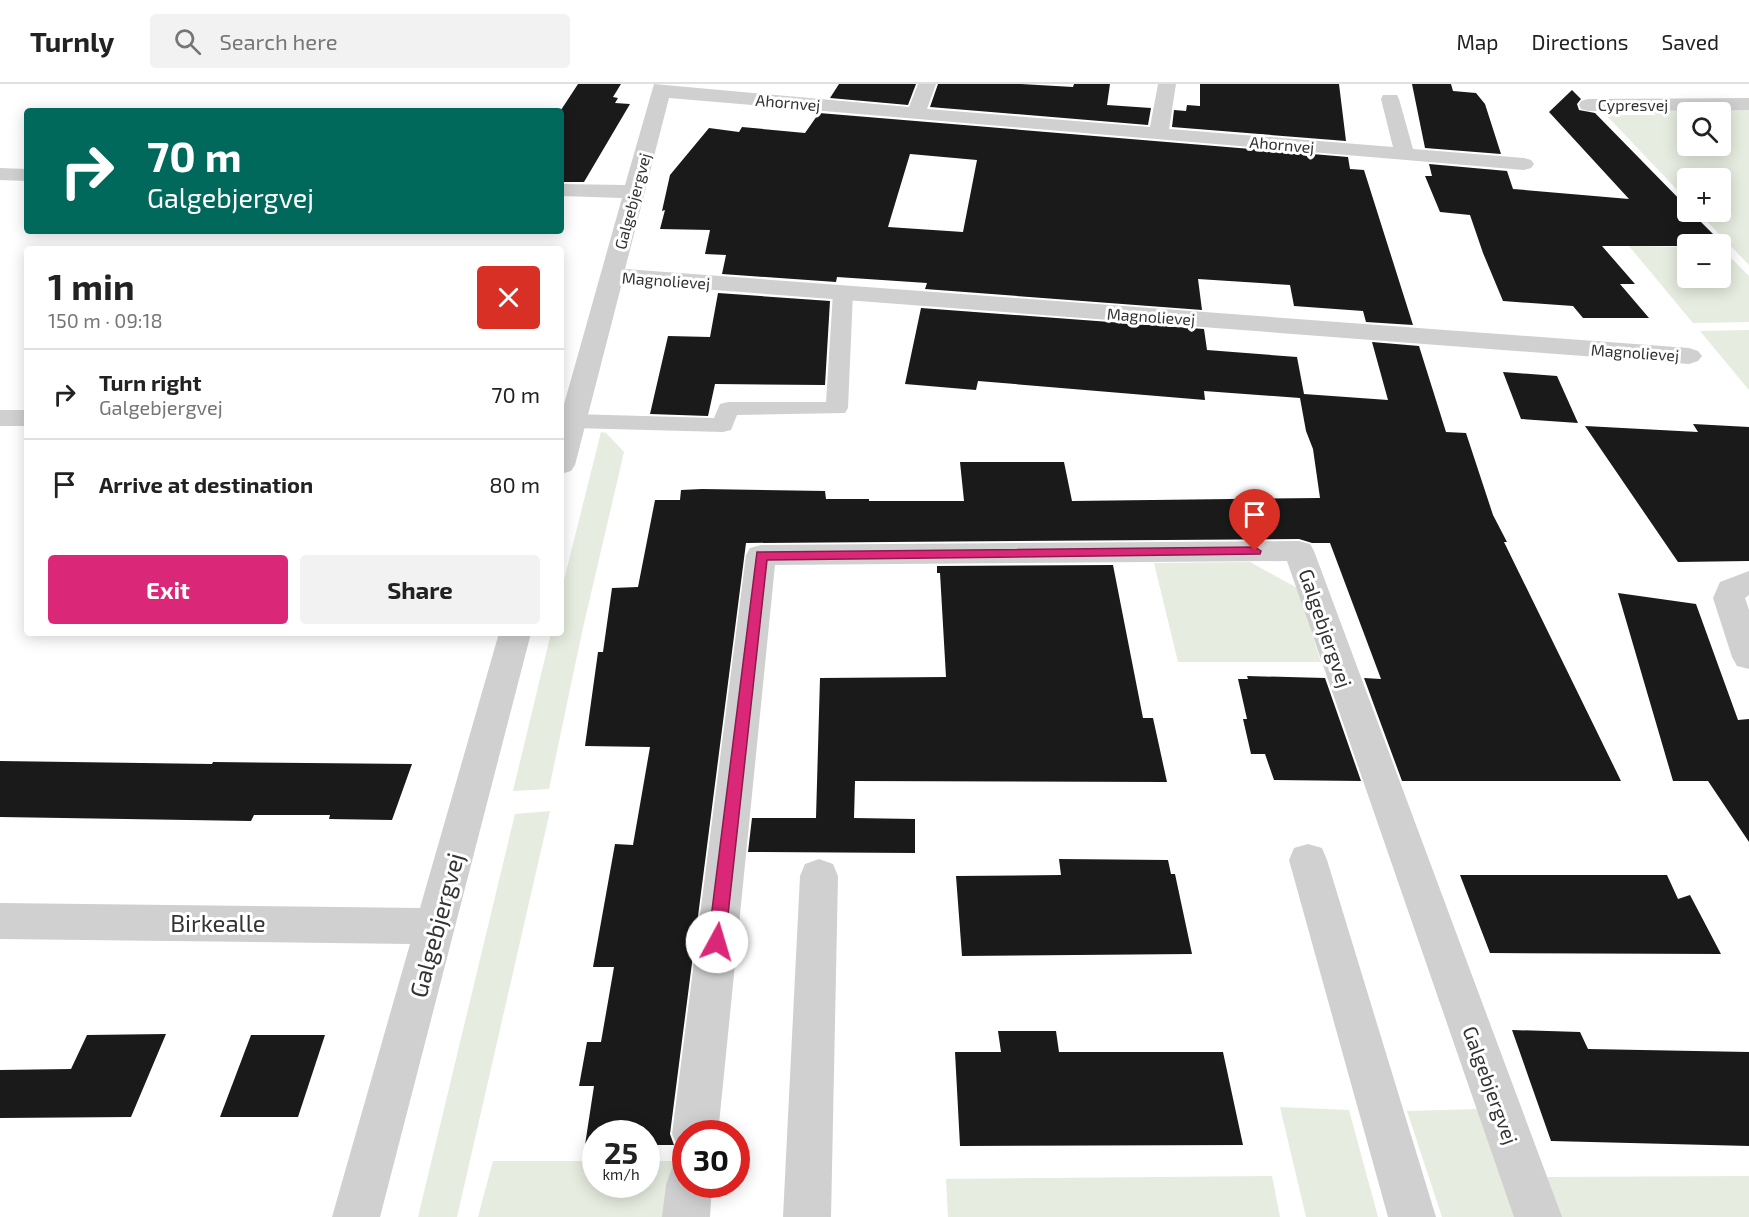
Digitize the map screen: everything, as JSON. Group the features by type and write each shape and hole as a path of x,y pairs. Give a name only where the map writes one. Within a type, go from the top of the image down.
{"street":[{"path":"916,113 927,84"},
{"path":"1159,132 1167,84"},
{"name":"Ahornvej","path":"661,88 916,113 1524,164"},
{"name":"Galgebjergvej","path":"564,443 567,421 613,276 661,88"},
{"path":"1390,99 1405,155"},
{"name":"Cypresvej","path":"1588,105 1749,104"},
{"path":"0,174 24,175"},
{"path":"564,190 635,192"},
{"name":"Magnolievej","path":"613,276 1689,356"},
{"path":"0,418 24,418"},
{"name":"Galgebjergvej","path":"697,1120 761,555 1299,551 1538,1217"},
{"path":"1749,582 1731,590 1729,598 1749,657"},
{"name":"Galgebjergvej","path":"356,1217 515,636"},
{"path":"1308,860 1412,1217"},
{"path":"807,1217 819,876"},
{"name":"Birkealle","path":"0,921 437,926"},
{"path":"686,1217 688,1198"}],"lane":[{"path":"567,421 723,425 728,409 837,408 843,293"}],"shaded area":[{"path":"1731,106 1749,106 1749,265 1731,246 1731,234 1719,234 1708,222 1731,222 1731,168 1677,168 1677,190 1606,115 1656,115 1646,107 1677,107 1677,156 1731,156"},
{"path":"1629,246 1677,247 1677,288 1731,288 1731,258 1749,276 1749,322 1693,323"},
{"path":"1749,330 1749,390 1700,331"},
{"path":"601,432 606,433 624,452 582,632 549,789 513,791 550,636 564,636 564,580"},
{"path":"1250,562 1297,588 1321,662 1178,662 1154,563"},
{"path":"550,811 457,1217 418,1217 515,814"},
{"path":"1280,1107 1349,1110 1378,1217 1306,1217"},
{"path":"1480,1109 1519,1217 1442,1217 1407,1111"},
{"path":"493,1161 582,1161 582,1198 660,1198 660,1161 672,1161 672,1192 668,1217 478,1217"},
{"path":"1272,1176 1280,1217 948,1217 946,1179"},
{"path":"1749,1176 1749,1217 1558,1217 1544,1177"}],"building":[{"path":"578,84 621,84 613,97 618,98 615,103 630,104 584,182 564,182 562,108"},
{"path":"839,84 916,84 908,105 830,98"},
{"path":"938,84 1021,84 1073,87 1074,84 1110,84 1107,105 1151,108 1148,125 930,107"},
{"path":"1200,84 1339,84 1346,141 1172,127 1174,110 1186,111 1187,105 1200,106"},
{"path":"1412,84 1451,84 1453,91 1476,93 1485,104 1501,154 1425,148"},
{"path":"1572,90 1581,99 1577,104 1579,110 1595,113 1677,197 1677,222 1701,222 1713,234 1677,234 1677,246 1602,246 1635,284 1620,284 1649,318 1583,318 1573,306 1503,301 1470,215 1440,212 1425,176 1432,176 1429,164 1507,171 1513,189 1629,199 1549,112"},
{"path":"819,113 1348,157 1350,169 1364,170 1413,325 1366,322 1363,311 1294,306 1290,285 1198,279 1202,310 925,289 927,283 837,277 836,282 722,274 726,255 705,254 710,230 660,229 670,175 709,128 739,132 742,127 805,133","holes":["910,154 977,160 963,232 888,227"]},
{"path":"718,293 830,301 825,385 715,384 708,416 650,414 668,336 710,337"},
{"path":"921,308 1204,329 1207,350 1297,357 1304,394 1388,400 1372,342 1419,346 1446,432 1466,433 1493,515 1507,542 1504,542 1621,781 1402,781 1364,678 1381,679 1330,543 1312,543 1299,539 746,543 670,1134 672,1145 660,1145 660,1120 589,1120 594,1086 579,1086 587,1042 601,1042 614,967 593,967 615,844 633,845 650,747 585,746 598,652 603,652 612,588 638,587 655,500 680,500 681,490 702,489 825,491 826,499 869,499 869,501 964,501 960,462 1064,462 1072,501 1320,498 1313,449 1306,431 1300,398 1204,391 1205,400 978,381 976,390 905,384"},
{"path":"1503,372 1557,376 1578,423 1521,419"},
{"path":"1693,424 1749,427 1749,561 1678,562 1585,426 1698,432"},
{"path":"1113,565 1143,718 1153,718 1167,782 855,781 854,818 915,819 915,853 748,852 752,818 816,818 820,678 946,677 940,573 937,573 937,566"},
{"path":"1618,593 1696,604 1738,720 1749,719 1749,842 1708,781 1673,781"},
{"path":"1247,676 1325,678 1361,781 1274,780 1265,754 1251,754 1243,719 1247,719 1238,679 1248,679"},
{"path":"0,761 412,764 392,820 329,819 330,815 254,815 251,821 0,817"},
{"path":"1059,859 1168,860 1171,874 1175,874 1192,954 962,956 956,876 1061,875"},
{"path":"1460,875 1667,875 1678,899 1690,895 1721,954 1490,953"},
{"path":"1512,1030 1580,1032 1588,1049 1749,1052 1749,1146 1551,1141"},
{"path":"998,1031 1056,1031 1059,1052 1223,1052 1243,1145 960,1146 955,1052 1001,1052"},
{"path":"166,1034 131,1117 0,1118 0,1070 71,1069 87,1035"},
{"path":"251,1035 325,1035 298,1117 220,1117"}],"route":[{"path":"717,942 761,555 1255,551"}]}
